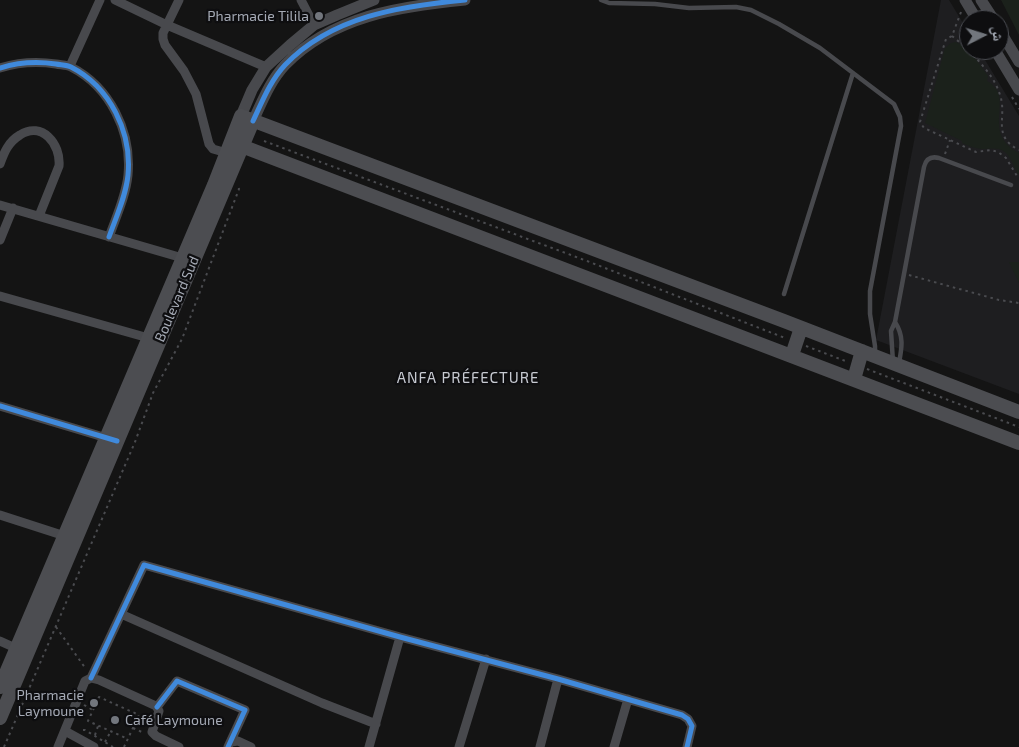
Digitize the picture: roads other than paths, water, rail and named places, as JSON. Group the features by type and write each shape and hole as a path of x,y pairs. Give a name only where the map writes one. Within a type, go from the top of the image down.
{"main road":[{"name":"Boulevard Sud","path":"0,718 22,651 188,260 233,147 247,119"},
{"path":"247,119 1019,412"},
{"path":"233,147 794,348 856,372 1019,443"},
{"path":"794,348 800,328"},
{"path":"856,372 868,354"},
{"name":"Boulevard Sud","path":"0,687 22,651"}],"street":[{"path":"70,66 100,0"},
{"path":"115,0 167,25 266,67"},
{"path":"178,0 163,33 165,45 184,70 196,94 209,144 213,149 233,147"},
{"path":"301,0 314,26"},
{"path":"375,0 377,13"},
{"name":"Boulevard Sud","path":"247,119 252,90 266,67 314,26 337,14 375,0"},
{"name":"Boulevard Sud","path":"247,119 285,66 305,48 324,35 377,13 429,3 465,0"},
{"path":"1009,45 1018,59"},
{"path":"1001,60 1019,90"},
{"path":"0,68 20,62 44,62 70,66 91,82 109,101 122,123 128,148 128,176 109,237"},
{"path":"0,164 6,149 12,141 27,132 44,134 54,142 60,158 60,166 38,216"},
{"path":"0,204 188,260"},
{"path":"0,240 13,208"},
{"path":"0,296 154,339"},
{"path":"0,406 112,439"},
{"path":"0,515 70,538"},
{"path":"58,747 85,681 91,678 144,565 558,679 686,717 692,726 687,747"},
{"path":"121,614 322,703 376,724"},
{"path":"369,747 400,637"},
{"path":"0,641 22,651"},
{"path":"459,747 486,659"},
{"path":"91,678 100,680 157,707 159,711 152,732 156,736 179,747"},
{"path":"540,747 558,679"},
{"path":"157,707 177,681 245,710 230,744"},
{"path":"614,747 628,699"},
{"path":"65,731 94,747"},
{"path":"230,744 238,741 250,747"}],"lane":[{"path":"601,0 609,3 655,4 689,8 744,8 800,36 891,100 897,108 901,121 870,291 870,314 875,346 868,354"},
{"path":"784,294 853,73"},
{"path":"896,365 891,332 895,322 925,164 932,157 943,159 1011,186"},
{"path":"895,322 901,331 903,344 896,365"}],"place":[{"name":"Pharmacie Tilila","path":"319,16"},
{"name":"Pharmacie Laymoune","path":"94,703"},
{"name":"Café Laymoune","path":"115,720"}],"district":[{"name":"ANFA PRÉFECTURE","path":"468,378"}]}
